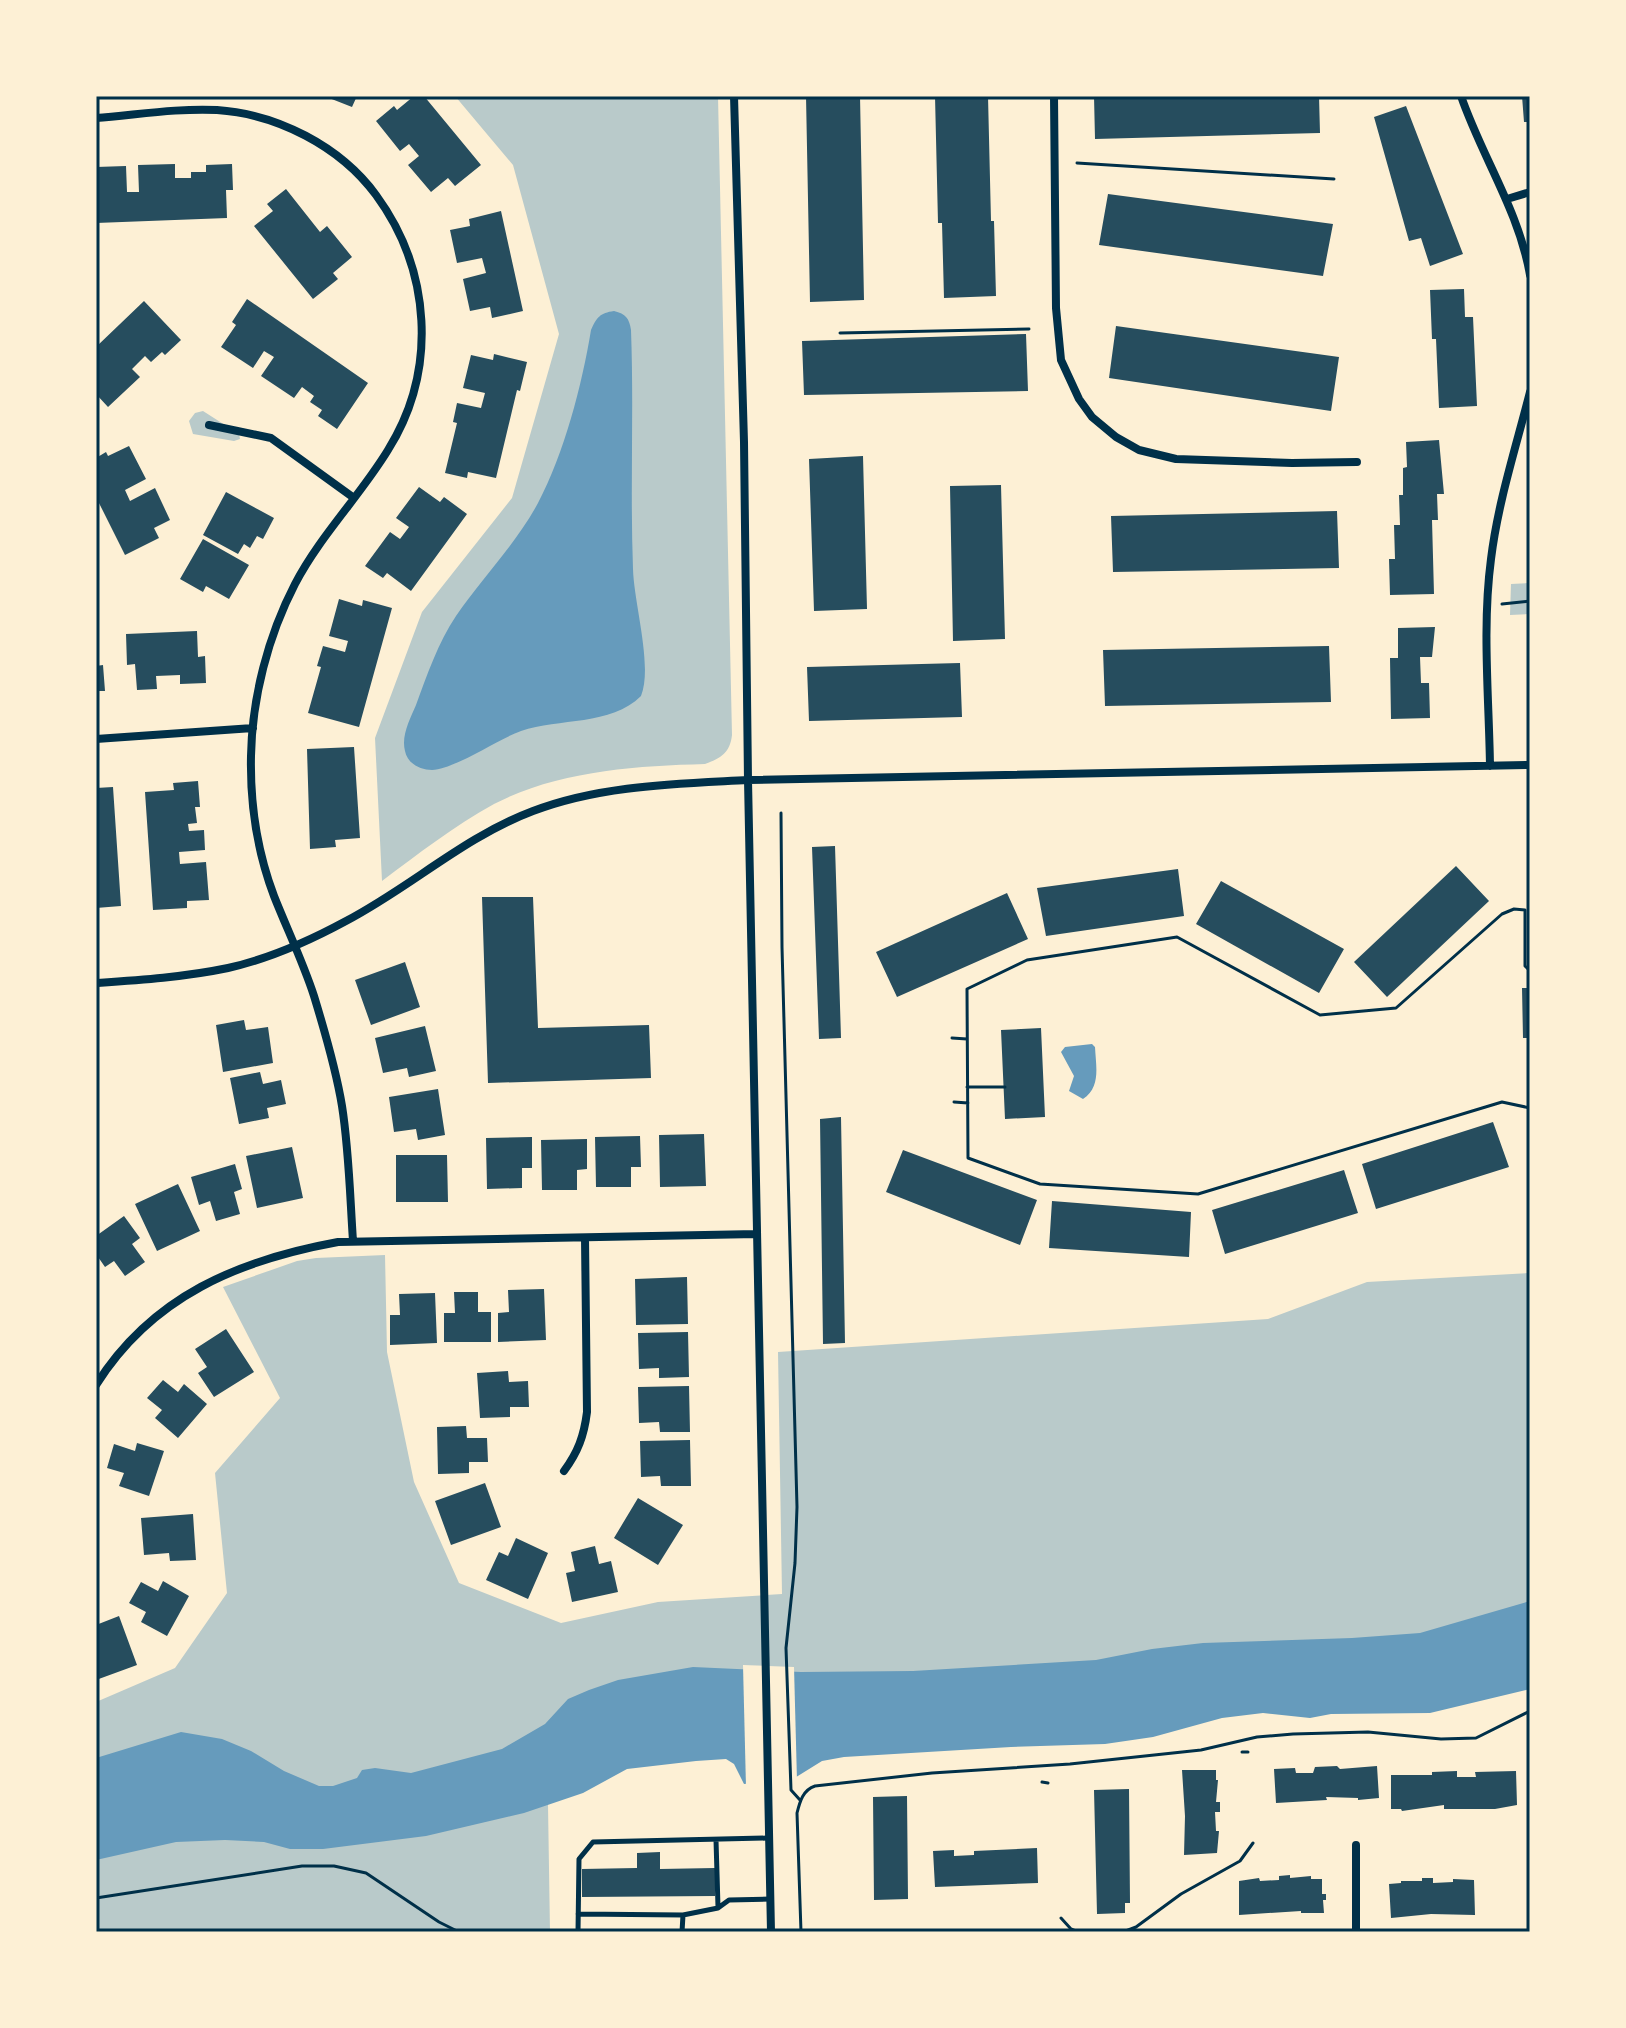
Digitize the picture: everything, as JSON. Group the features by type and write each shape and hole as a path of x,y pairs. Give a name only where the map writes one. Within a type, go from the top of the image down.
{"street":[{"path":"734,96 744,457 771,1932"},
{"path":"1054,96 1056,308 1061,360 1079,399 1092,417 1116,437 1139,450 1176,459 1357,462"},
{"path":"1461,96 1473,130 1518,225 1530,275"},
{"path":"96,118 202,110 261,118 296,131 336,155 354,170 385,207 400,232 417,283 423,333 421,361 400,429 312,555 279,618 263,673 253,728 252,783 257,836 274,895 312,991 332,1060 342,1107 353,1241"},
{"path":"1507,199 1530,192"},
{"path":"1490,766 1487,605 1491,558 1530,392"},
{"path":"209,425 271,438 354,498"},
{"path":"96,739 253,728"},
{"path":"96,983 166,978 231,967 294,945 346,921 464,844 534,810 592,795 653,785 748,780 1530,765"},
{"path":"96,1385 114,1359 147,1326 196,1289 227,1272 277,1254 353,1241 757,1234"},
{"path":"564,1471 578,1451 585,1433 587,1412 585,1238"},
{"path":"1356,1845 1356,1932"}],"lane":[{"path":"578,1932 579,1859 593,1842 768,1838"},
{"path":"716,1840 718,1908"},
{"path":"578,1914 683,1915 718,1908 729,1900 770,1899"},
{"path":"682,1932 683,1915"}],"path":[{"path":"1077,163 1334,179"},
{"path":"840,333 1029,329"},
{"path":"1487,605 1530,601"},
{"path":"781,813 797,1492 795,1563 786,1648 791,1790 800,1800"},
{"path":"1530,971 1525,966 1525,910 1514,909 1502,914 1396,1008 1320,1015 1177,937 1027,960 967,989 968,1158 1040,1184 1198,1194 1502,1102 1530,1108"},
{"path":"952,1038 967,1039"},
{"path":"967,1087 1005,1087"},
{"path":"954,1102 968,1103"},
{"path":"801,1932 797,1813 806,1792 821,1784 1099,1761 1201,1750 1257,1737 1293,1734 1368,1732 1441,1739 1476,1738 1530,1711"},
{"path":"1242,1752 1248,1752"},
{"path":"1123,1932 1136,1927 1181,1894 1240,1861 1253,1843"},
{"path":"96,1898 302,1866 334,1866 366,1873 459,1932"},
{"path":"1061,1918 1078,1932"}],"shaded area":[{"path":"455,96 718,96 732,735 724,754 705,764 597,772 519,793 465,822 382,881 375,738 422,612 512,498 559,334 513,165"},
{"path":"203,411 239,434 240,439 234,441 193,434 189,421 195,413"},
{"path":"1530,583 1530,614 1510,615 1511,584"},
{"path":"385,1255 387,1352 414,1482 459,1583 561,1623 658,1602 782,1594 778,1352 1268,1319 1367,1282 1530,1273 1530,1654 561,1743 548,1805 550,1932 96,1932 96,1702 175,1668 227,1593 215,1473 280,1398 223,1287 297,1261"}],"water":[{"path":"614,311 626,317 631,330 633,569 645,668 641,696 615,712 521,731 464,760 432,770 423,769 406,755 404,739 433,659 456,616 520,533 538,503 571,419 591,330 600,316"},
{"path":"1092,1044 1095,1047 1095,1083 1083,1099 1069,1091 1074,1076 1061,1052 1065,1047"},
{"path":"1530,1601 1530,1689 1430,1713 1331,1714 1310,1718 1263,1713 1222,1718 1153,1737 1105,1744 844,1757 822,1761 793,1779 744,1784 734,1764 726,1759 696,1761 627,1769 583,1793 524,1813 426,1836 323,1849 290,1849 264,1842 225,1840 176,1842 96,1860 96,1758 181,1732 222,1739 319,1786 333,1786 357,1778 362,1770 375,1768 411,1773 502,1749 545,1724 568,1699 618,1680 693,1667 801,1672 913,1671 1096,1660 1203,1643 1420,1633"}],"pier":[{"path":"743,1665 794,1667 797,1781 794,1783 746,1787"}],"building":[{"path":"324,96 357,96 352,107"},
{"path":"414,96 424,96 481,165 455,186 448,178 431,192 408,165 419,156 409,144 400,151 376,121 394,106 397,110"},
{"path":"806,96 860,96 864,300 810,302"},
{"path":"935,96 988,96 996,296 944,298 942,223 938,223"},
{"path":"1094,96 1319,96 1320,133 1095,139"},
{"path":"1522,96 1530,96 1530,122 1524,122"},
{"path":"1406,106 1463,254 1430,266 1421,238 1409,241 1374,117"},
{"path":"175,164 175,178 191,178 191,172 206,172 206,165 232,164 233,190 226,190 227,218 96,223 96,167 126,166 127,192 139,192 138,165"},
{"path":"286,189 320,232 327,226 352,257 333,273 338,279 313,299 254,226 273,211 267,204"},
{"path":"1108,194 1333,224 1323,276 1099,245"},
{"path":"501,211 523,311 492,318 490,307 470,311 463,279 486,273 482,258 457,263 450,230 470,226 469,219"},
{"path":"1464,289 1465,317 1473,317 1477,406 1439,408 1430,290"},
{"path":"247,299 368,383 337,429 318,416 322,410 310,402 314,396 302,387 294,398 261,376 274,357 264,351 253,368 221,347 236,325 232,322"},
{"path":"144,301 181,340 165,355 162,352 151,362 145,356 132,369 140,377 108,407 96,394 96,347"},
{"path":"1116,326 1339,357 1331,411 1109,378"},
{"path":"1026,334 1028,391 804,395 802,341"},
{"path":"494,354 527,362 520,391 517,390 496,478 468,472 467,478 445,473 457,423 453,422 457,403 481,408 485,393 463,388 471,355 493,360"},
{"path":"1439,440 1444,494 1437,494 1438,520 1432,520 1434,594 1390,595 1389,559 1395,559 1394,525 1400,525 1399,495 1403,495 1403,468 1407,467 1406,442"},
{"path":"129,446 146,479 125,490 130,501 155,488 170,520 154,528 159,538 125,555 96,497 96,458"},
{"path":"863,456 867,609 814,611 809,459"},
{"path":"1001,485 1005,639 953,641 950,486"},
{"path":"419,487 440,502 444,497 467,514 411,591 387,573 383,578 365,566 390,532 400,539 409,527 396,518"},
{"path":"226,492 274,518 263,539 257,536 250,548 244,544 238,554 203,535"},
{"path":"1337,511 1339,568 1113,572 1111,516"},
{"path":"203,539 249,565 229,599 206,586 203,592 180,579"},
{"path":"339,599 362,606 363,600 392,608 359,727 308,713 321,667 317,666 323,646 345,652 348,641 329,636"},
{"path":"1435,627 1432,657 1420,657 1421,683 1429,683 1430,718 1391,719 1390,658 1398,658 1398,628"},
{"path":"197,631 198,657 205,656 206,683 180,684 180,675 156,676 157,689 137,690 135,664 127,665 126,634"},
{"path":"1329,646 1331,702 1105,706 1103,650"},
{"path":"960,663 962,717 809,721 807,667"},
{"path":"103,665 105,691 96,691 96,666"},
{"path":"354,747 360,838 335,840 336,847 310,849 307,749"},
{"path":"198,781 200,807 195,807 197,823 188,824 189,831 204,830 205,850 179,852 180,864 206,862 209,900 187,901 187,908 153,910 145,792 174,790 173,783"},
{"path":"113,787 121,906 96,908 96,788"},
{"path":"835,846 841,1038 819,1039 812,847"},
{"path":"1456,866 1489,901 1387,997 1354,962"},
{"path":"1178,869 1184,916 1046,936 1037,888"},
{"path":"1221,881 1344,949 1319,993 1196,924"},
{"path":"1007,893 1028,939 897,997 876,952"},
{"path":"482,897 533,897 538,1028 649,1025 651,1078 488,1083"},
{"path":"405,962 420,1007 371,1025 355,980"},
{"path":"1522,988 1530,988 1530,1038 1523,1038"},
{"path":"244,1020 246,1030 268,1027 273,1063 223,1072 216,1025"},
{"path":"425,1026 436,1071 409,1077 407,1068 383,1073 375,1038"},
{"path":"1041,1028 1045,1117 1005,1119 1001,1030"},
{"path":"260,1072 263,1084 281,1080 286,1104 267,1108 269,1118 239,1124 230,1078"},
{"path":"438,1089 445,1135 418,1140 416,1129 394,1132 389,1097"},
{"path":"841,1117 845,1343 823,1344 820,1119"},
{"path":"1493,1122 1509,1167 1376,1209 1362,1164"},
{"path":"704,1134 706,1186 660,1187 659,1135"},
{"path":"640,1136 641,1167 631,1167 631,1187 596,1187 595,1137"},
{"path":"532,1137 532,1168 522,1168 522,1188 487,1189 486,1138"},
{"path":"587,1139 587,1169 577,1170 577,1190 542,1190 541,1140"},
{"path":"292,1147 303,1198 257,1208 246,1156"},
{"path":"903,1150 1037,1200 1020,1245 886,1192"},
{"path":"396,1155 447,1155 448,1202 396,1202"},
{"path":"235,1164 242,1189 234,1192 240,1214 216,1221 210,1201 199,1205 191,1177"},
{"path":"1344,1170 1358,1213 1225,1254 1212,1210"},
{"path":"178,1184 200,1231 157,1251 135,1204"},
{"path":"1052,1201 1191,1212 1189,1257 1049,1248"},
{"path":"124,1216 140,1238 132,1244 145,1262 125,1276 114,1261 105,1267 96,1254 96,1236"},
{"path":"687,1277 688,1324 636,1325 635,1279"},
{"path":"544,1289 546,1340 498,1342 498,1313 509,1312 508,1290"},
{"path":"454,1292 478,1292 478,1312 491,1312 491,1342 444,1342 444,1313 455,1313"},
{"path":"435,1293 437,1343 390,1345 390,1315 400,1315 399,1294"},
{"path":"226,1329 254,1372 214,1397 198,1373 207,1367 195,1349"},
{"path":"688,1332 689,1377 659,1378 659,1368 639,1369 638,1333"},
{"path":"508,1371 509,1382 528,1381 529,1407 510,1407 510,1417 480,1418 477,1373"},
{"path":"163,1380 178,1392 184,1384 207,1404 178,1438 155,1418 162,1410 147,1398"},
{"path":"689,1386 690,1432 660,1432 659,1422 639,1423 638,1387"},
{"path":"466,1426 467,1438 487,1438 488,1462 469,1462 469,1473 438,1474 437,1427"},
{"path":"690,1440 691,1486 661,1486 660,1476 641,1477 640,1441"},
{"path":"137,1443 164,1451 149,1496 119,1486 124,1473 107,1468 114,1444 135,1451"},
{"path":"485,1483 501,1527 451,1545 435,1501"},
{"path":"638,1498 683,1525 658,1565 614,1538"},
{"path":"193,1514 196,1560 170,1561 169,1553 144,1555 141,1518"},
{"path":"516,1538 548,1553 528,1599 486,1580 499,1552 508,1556"},
{"path":"595,1546 599,1564 611,1561 618,1592 572,1602 566,1573 575,1571 571,1552"},
{"path":"163,1581 189,1596 167,1636 141,1622 146,1612 129,1603 141,1582 158,1591"},
{"path":"119,1616 137,1665 96,1680 96,1625"},
{"path":"1337,1766 1340,1769 1377,1766 1379,1798 1326,1797 1327,1800 1276,1803 1274,1769 1295,1768 1296,1773 1313,1773 1315,1767"},
{"path":"1182,1770 1216,1770 1216,1802 1220,1802 1220,1812 1215,1812 1216,1831 1219,1831 1217,1853 1184,1855"},
{"path":"1457,1771 1457,1777 1476,1777 1475,1772 1516,1771 1517,1805 1495,1809 1444,1809 1444,1805 1402,1811 1391,1809 1391,1775 1432,1775 1432,1772"},
{"path":"1129,1789 1130,1903 1125,1903 1125,1913 1097,1914 1094,1790"},
{"path":"907,1796 908,1899 874,1900 873,1797"},
{"path":"1037,1848 1038,1883 935,1887 933,1851 954,1850 954,1856 974,1855 974,1851"},
{"path":"660,1852 660,1869 715,1868 715,1896 582,1897 582,1869 637,1868 637,1853"},
{"path":"1290,1875 1290,1878 1311,1876 1311,1879 1322,1879 1322,1894 1326,1894 1324,1913 1301,1911 1239,1915 1239,1881 1259,1878 1260,1881 1279,1880 1279,1876"},
{"path":"1422,1878 1433,1878 1433,1883 1453,1882 1453,1879 1474,1880 1475,1915 1431,1914 1391,1918 1389,1884 1422,1881"}]}
